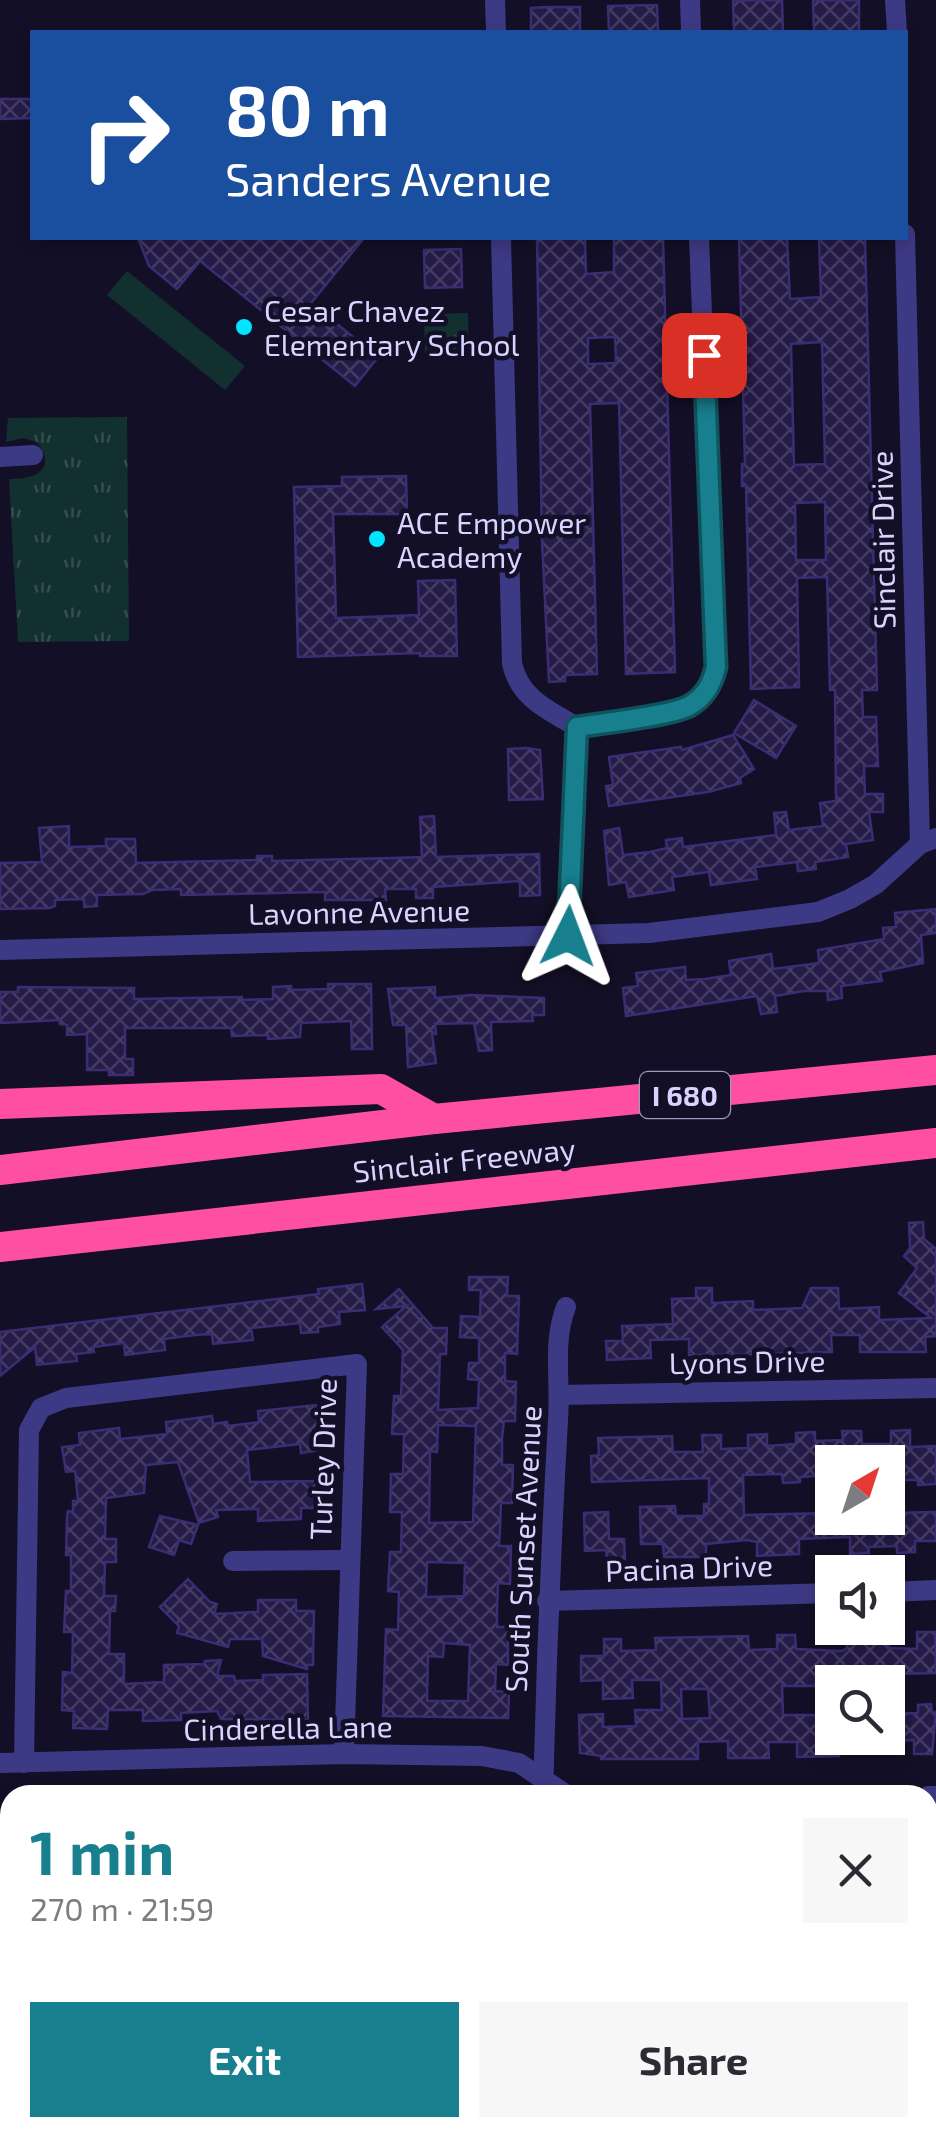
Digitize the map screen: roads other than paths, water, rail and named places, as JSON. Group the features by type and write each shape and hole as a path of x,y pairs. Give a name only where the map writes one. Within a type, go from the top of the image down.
{"highway":[{"name":"Sinclair Freeway","path":"0,1170 434,1119 936,1070"},
{"path":"0,1104 381,1089 434,1119"},
{"name":"Sinclair Freeway","path":"0,1246 936,1142"}],"street":[{"path":"495,0 496,30"},
{"path":"690,0 691,30"},
{"path":"896,0 897,30"},
{"path":"501,240 512,663 515,678 525,693 577,727 686,708 702,696 716,667 699,240"},
{"name":"Sinclair Drive","path":"905,240 928,841"},
{"path":"0,457 32,455"},
{"path":"568,936 577,727"},
{"name":"Lavonne Avenue","path":"0,950 649,933 818,912 876,884 928,841"},
{"name":"South Sunset Avenue","path":"544,1785 547,1602 560,1394 557,1330 566,1307"},
{"name":"Turley Drive","path":"24,1762 30,1430 41,1408 66,1398 357,1364 344,1754"},
{"name":"Lyons Drive","path":"560,1394 936,1388"},
{"path":"234,1561 348,1560"},
{"path":"905,1591 936,1590"},
{"name":"Pacina Drive","path":"547,1602 815,1594"},
{"name":"Cinderella Lane","path":"0,1763 344,1754 498,1757 519,1763 543,1785"}],"place":[{"name":"Cesar Chavez Elementary School","path":"244,327"},
{"name":"ACE Empower Academy","path":"377,539"}]}
